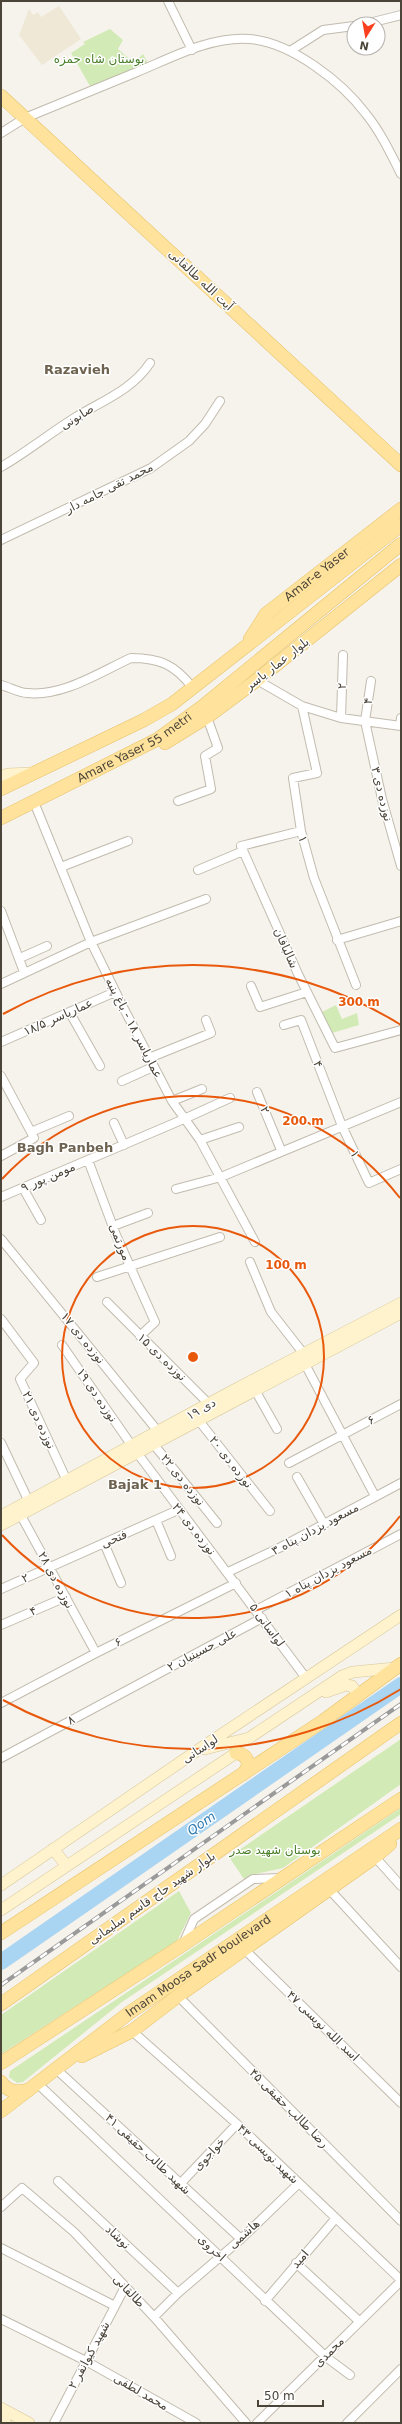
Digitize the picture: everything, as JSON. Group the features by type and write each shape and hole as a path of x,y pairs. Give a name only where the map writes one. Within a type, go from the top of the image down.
{"main road":[{"name":"آیت الله طالقانی","path":"1,96 401,465"},
{"name":"Amar-e Yaser","path":"243,648 266,614 400,510"},
{"path":"243,648 401,525"},
{"name":"بلوار عمار یاسر","path":"145,745 158,738 202,707 401,544"},
{"name":"بلوار عمار یاسر","path":"145,745 165,743 207,717 257,680 401,565"},
{"name":"Amare Yaser 55 metri","path":"1,789 144,720 172,704 243,648"},
{"name":"Amare Yaser 55 metri","path":"1,818 145,745"},
{"path":"1,776 8,774 34,773"},
{"name":"۱۹ دی","path":"213,1408 256,1390 401,1304"},
{"name":"۱۹ دی","path":"1,1525 19,1511 156,1438 306,1360 401,1313"},
{"name":"۱۹ دی","path":"30,1505 66,1480 134,1450"},
{"name":"۱۹ دی","path":"1,1516 19,1511"},
{"name":"لواسانی","path":"1,1885 198,1750 401,1616"},
{"path":"1,1933 243,1774 398,1666"},
{"path":"198,1750 249,1738 342,1676 353,1672 398,1666"},
{"path":"315,1695 346,1685 352,1686 358,1695"},
{"name":"بلوار شهید حاج قاسم سلیمانی","path":"1,2004 401,1723"},
{"path":"236,1753 245,1756 248,1761 248,1769 243,1774"},
{"name":"لواسانی","path":"1,1910 236,1753"},
{"name":"Imam Moosa Sadr boulevard","path":"1,2064 182,1946 401,1799"},
{"name":"Imam Moosa Sadr boulevard","path":"1,2111 129,2013 401,1829"},
{"path":"56,2069 132,2031 178,1996 375,1857 401,1834"},
{"path":"53,1848 67,1866"},
{"path":"1,2082 12,2091 20,2092 32,2086"},
{"path":"1,2408 29,2423"},
{"path":"1,2420 6,2423"}],"street":[{"path":"168,1 192,50"},
{"path":"386,19 401,15"},
{"path":"290,51 323,30 346,27"},
{"path":"1,133 25,118 192,50 227,40 250,38 290,51 321,69 343,88 362,109 401,174"},
{"name":"صابونی","path":"1,467 75,417 125,389 142,376 150,363"},
{"name":"محمد تقی جامه دار","path":"1,540 151,468 189,441 205,424 220,401"},
{"name":"۲","path":"341,718 343,655"},
{"path":"1,685 27,693 48,692 68,687 131,658 140,658 176,668 192,687"},
{"path":"257,680 302,706 341,718 401,723"},
{"name":"۴","path":"365,721 371,681"},
{"name":"۱","path":"302,706 317,774 293,778 301,831 314,878 337,940 356,985"},
{"path":"178,801 211,789 204,756 218,748 207,717"},
{"name":"نوزده دی ۳","path":"365,721 382,799 401,866"},
{"name":"عماریاسر ۱۸ - باغ پنبه","path":"34,802 91,942 115,992 172,1101 200,1140 255,1242"},
{"path":"198,870 242,848 301,831"},
{"path":"61,867 128,841"},
{"name":"شالبافان","path":"242,848 307,992 335,1048 401,1030"},
{"path":"1,984 91,942 206,899"},
{"path":"1,911 24,972"},
{"path":"337,940 401,921"},
{"path":"20,958 47,946"},
{"path":"251,986 260,1007 307,992"},
{"name":"عماریاسر ۱۸/۵","path":"1,1042 115,992"},
{"path":"70,1013 100,1066"},
{"path":"149,1058 211,1033 206,1020"},
{"name":"۴","path":"284,1025 301,1020 342,1126"},
{"path":"122,1082 153,1067"},
{"path":"1,1076 34,1138 1,1156"},
{"path":"172,1101 202,1089"},
{"name":"۲","path":"257,1092 281,1150"},
{"name":"مومن پور ۹","path":"1,1197 230,1098"},
{"path":"176,1189 221,1177 281,1150 401,1102"},
{"path":"31,1132 69,1116"},
{"path":"114,1123 124,1145"},
{"path":"200,1140 239,1126"},
{"name":"۱","path":"342,1126 369,1183 401,1169"},
{"name":"مورتمی","path":"88,1160 129,1265 155,1322 140,1336"},
{"path":"23,1188 41,1220"},
{"path":"113,1226 148,1213"},
{"path":"97,1277 129,1265 220,1237"},
{"name":"نوزده دی ۱۷","path":"1,1239 156,1438"},
{"path":"250,1262 271,1312 306,1360 342,1436 375,1496"},
{"name":"نوزده دی ۱۵","path":"107,1302 213,1408"},
{"name":"نوزده دی ۲۱","path":"1,1319 34,1363 20,1379 66,1480"},
{"name":"نوزده دی ۱۹","path":"62,1345 134,1450"},
{"path":"256,1390 277,1429"},
{"name":"۶","path":"289,1463 401,1404"},
{"name":"نوزده دی ۲۰","path":"196,1417 270,1511"},
{"name":"نوزده دی ۲۲","path":"156,1438 217,1523"},
{"path":"1,1443 30,1505"},
{"name":"نوزده دی ۲۴","path":"134,1450 178,1510 228,1572"},
{"path":"297,1477 324,1524"},
{"name":"۳ مسعود یزدان پناه","path":"228,1572 324,1524 401,1483"},
{"name":"فتحی","path":"50,1568 178,1510"},
{"name":"نوزده دی ۲۸","path":"19,1511 96,1653"},
{"path":"156,1520 171,1556"},
{"name":"۱ مسعود یزدان پناه","path":"256,1610 401,1534"},
{"path":"104,1543 121,1582"},
{"name":"۲","path":"1,1589 50,1568"},
{"name":"لواسانی ۵","path":"228,1572 306,1678"},
{"name":"۶","path":"1,1703 96,1653 236,1583"},
{"name":"۴","path":"1,1625 66,1597"},
{"name":"۲ علی حسینیان","path":"142,1682 262,1618"},
{"name":"۸","path":"1,1758 142,1682"},
{"path":"375,1857 401,1886"},
{"path":"330,1889 401,1967"},
{"name":"۴۷ اسد الله نویسی","path":"244,1949 401,2103"},
{"name":"۴۵ رضا طالب حقیقی","path":"178,1996 401,2221"},
{"name":"۴۳ شهید نویسی","path":"132,2031 237,2124 401,2280"},
{"name":"۴۱ شهید طالب حقیقی","path":"56,2069 241,2239"},
{"name":"اخروی","path":"32,2086 96,2141 326,2357 350,2375"},
{"name":"خواجوی","path":"180,2184 237,2124"},
{"name":"نوشاد","path":"58,2181 178,2293"},
{"name":"هاشمی","path":"154,2317 178,2293 241,2239 298,2183"},
{"name":"طالقانی","path":"2,2203 22,2188 74,2232 125,2288 154,2317 246,2423"},
{"name":"امید","path":"265,2301 336,2218"},
{"path":"1,2248 115,2306"},
{"path":"296,2263 359,2321"},
{"name":"محمدی","path":"257,2423 326,2357 359,2321 401,2280"},
{"name":"شهید کیوانفر ۲","path":"54,2423 125,2288"},
{"name":"محمد لطفی","path":"1,2318 86,2361 196,2423"},
{"path":"347,2423 401,2369"}],"shaded area":[{"path":"59,6 81,39 42,65 19,35 29,9 33,15 38,12 41,17"}],"green space":[{"name":"بوستان شاه حمزه","path":"110,29 123,40 118,49 134,63 143,54 149,65 90,86 71,53 85,44 83,42"},
{"path":"336,1005 342,1019 357,1013 359,1025 332,1033 322,1012"},
{"name":"بوستان شهید صدر","path":"401,1739 401,1784 283,1868 251,1875 244,1879 229,1857"},
{"path":"401,1808 401,1814 122,2002 23,2082 17,2083 9,2077 10,2071"},
{"path":"179,1891 191,1913 177,1941 1,2054 1,2015"}],"waterway":[{"name":"Qom","path":"1,1962 401,1685"}],"railway":[{"path":"1,1985 401,1704"}],"district":[{"name":"Razavieh","path":"77,369"},
{"name":"Bagh Panbeh","path":"65,1147"},
{"name":"Bajak 1","path":"135,1484"}]}
